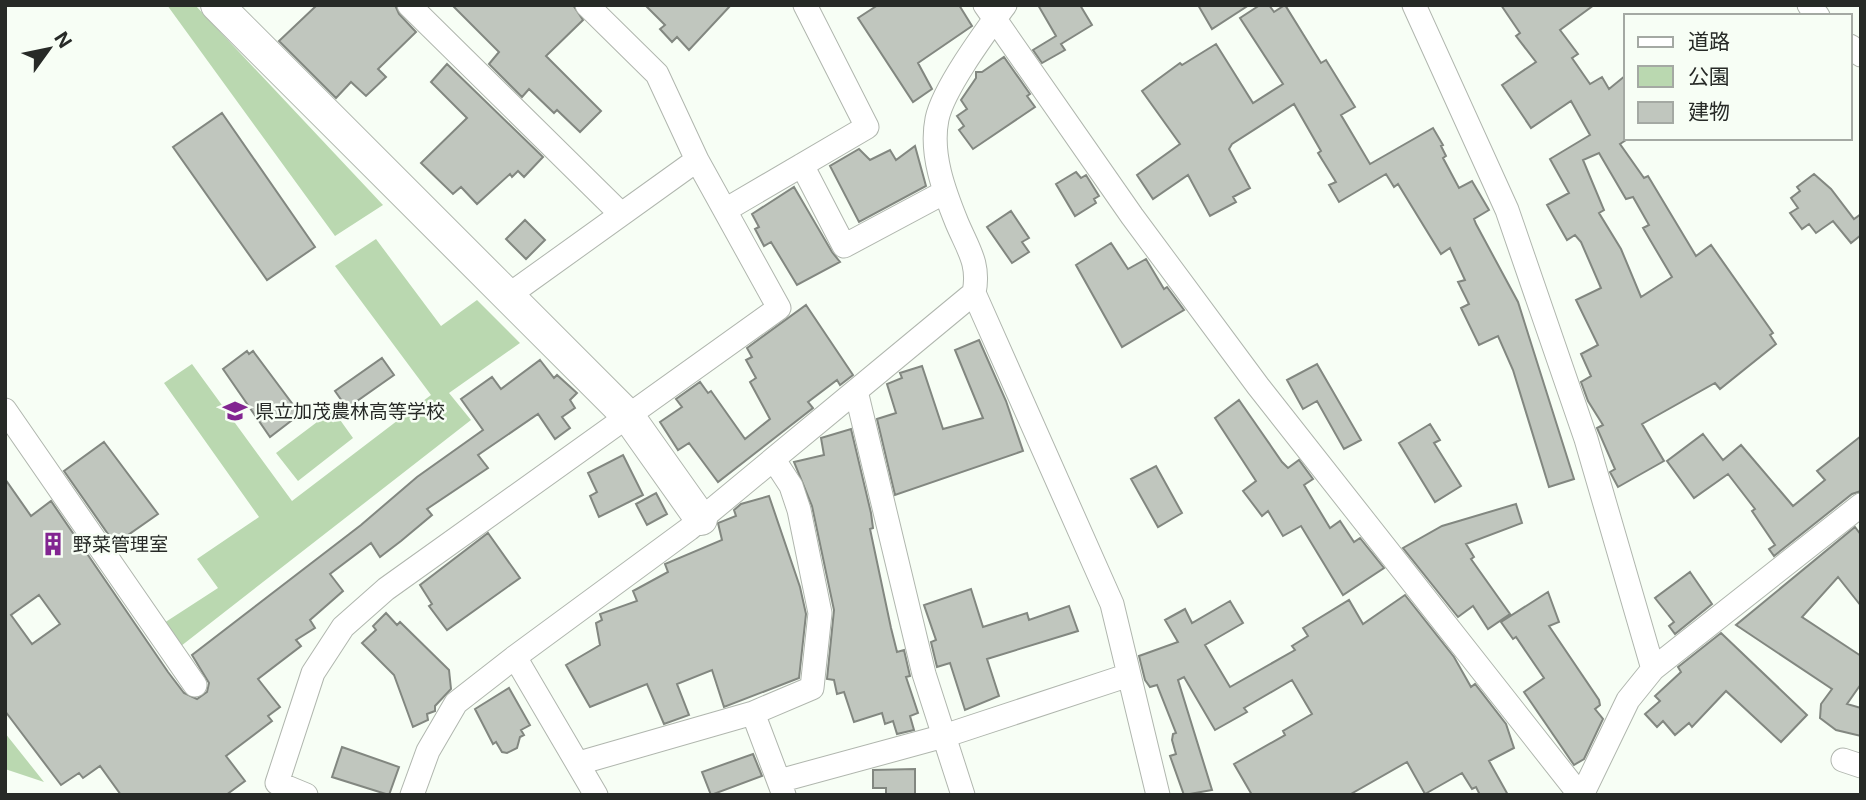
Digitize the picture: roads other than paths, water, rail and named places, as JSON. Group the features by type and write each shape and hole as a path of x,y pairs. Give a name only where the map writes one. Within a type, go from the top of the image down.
{"street":[{"path":"217,5 628,416 701,519"},
{"path":"409,5 621,214"},
{"path":"306,795 277,783 313,673 343,627 386,589 779,308 727,209 697,160 657,74 587,5"},
{"path":"727,209 867,127 805,5"},
{"path":"1414,5 1507,210 1586,439 1653,669"},
{"path":"1158,795 1112,604 974,293 978,273 945,192 935,148 937,118 995,10 1132,216 1258,386 1581,795 1628,700 1653,669 1861,505"},
{"path":"509,295 697,160"},
{"path":"802,165 844,246 945,192"},
{"path":"412,795 428,751 456,703 701,519 974,293"},
{"path":"856,390 924,674 963,795"},
{"path":"5,410 195,685"},
{"path":"579,763 753,713 812,688 820,613 799,510 791,486 774,460"},
{"path":"514,657 596,795"},
{"path":"753,713 782,788 1129,675"}],"place":[{"name":"県立加茂農林高等学校","path":"235,411"},
{"name":"野菜管理室","path":"53,544"}]}
